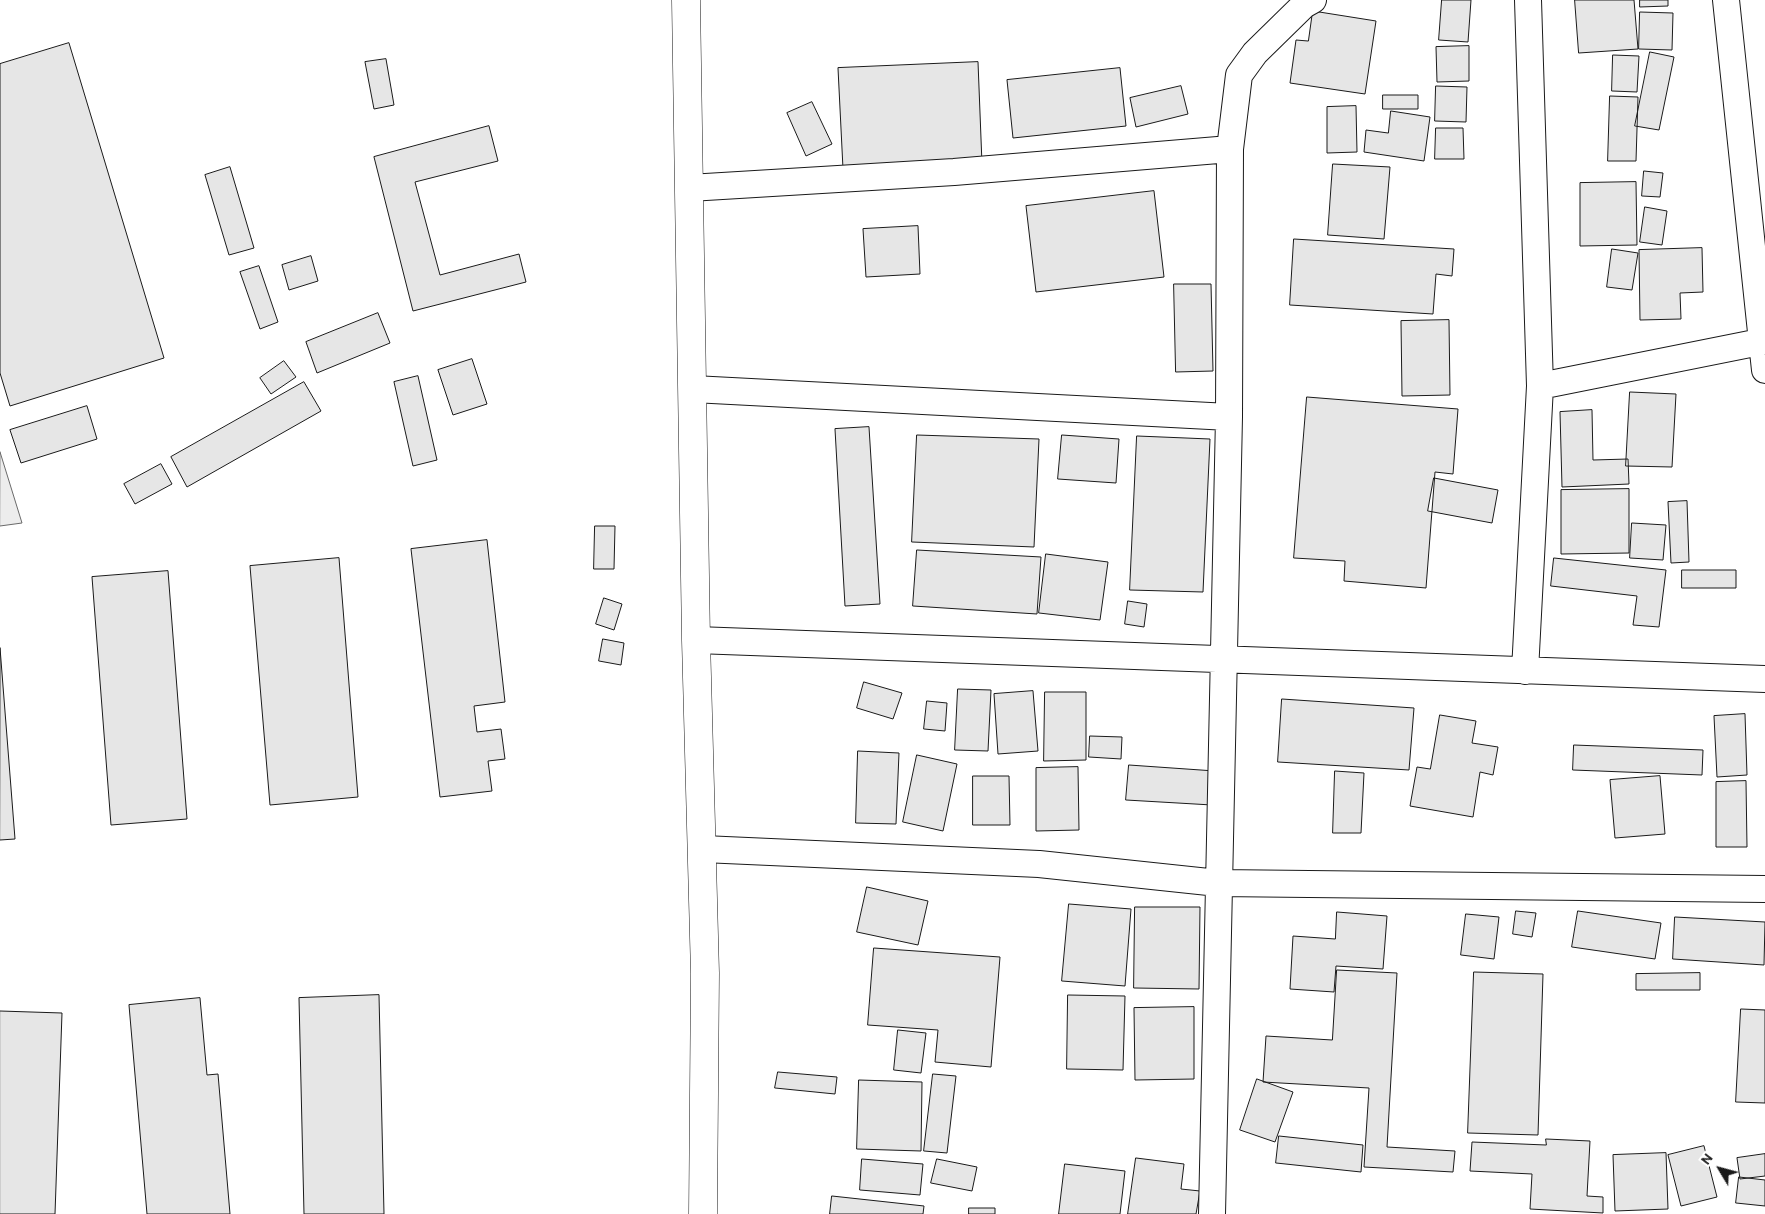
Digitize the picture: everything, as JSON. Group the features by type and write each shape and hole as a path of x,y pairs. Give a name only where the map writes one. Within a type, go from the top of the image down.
{"main road":[{"path":"686,0 694,389 696,640 705,973 703,1214"}],"street":[{"path":"1212,1214 1218,883 1225,661 1229,417 1230,149 1240,75 1254,53 1304,5 1313,0"},
{"path":"1525,671 1540,386 1528,0"},
{"path":"1726,0 1764,341 1765,370"},
{"path":"689,188 954,172 1230,149"},
{"path":"1540,386 1764,341"},
{"path":"694,389 1229,417"},
{"path":"696,640 1225,661 1765,679"},
{"path":"703,848 1038,864 1218,883 1765,889"}],"shaded area":[{"path":"0,452 22,523 0,526"}],"building":[{"path":"1442,0 1471,0 1468,42 1439,40"},
{"path":"1575,0 1634,0 1638,49 1579,53"},
{"path":"1640,0 1668,0 1668,6 1640,7"},
{"path":"1313,11 1376,21 1365,94 1290,83 1296,40 1308,41"},
{"path":"1640,12 1673,13 1672,50 1639,49"},
{"path":"69,43 164,358 10,406 0,373 0,64"},
{"path":"1469,46 1469,81 1437,82 1436,47"},
{"path":"1650,52 1674,57 1659,130 1635,126"},
{"path":"1613,55 1639,56 1637,92 1612,91"},
{"path":"386,59 394,105 374,109 365,62"},
{"path":"978,62 982,164 843,169 838,68"},
{"path":"1120,68 1126,126 1013,138 1007,80"},
{"path":"1181,86 1188,114 1136,127 1130,98"},
{"path":"1436,86 1467,87 1466,122 1435,121"},
{"path":"1383,95 1418,95 1418,109 1383,109"},
{"path":"1610,96 1638,97 1636,161 1608,161"},
{"path":"812,102 832,144 806,156 787,113"},
{"path":"1356,106 1357,152 1327,153 1327,107"},
{"path":"1391,111 1430,117 1424,161 1364,152 1366,130 1388,133"},
{"path":"489,126 498,161 415,182 440,275 519,254 526,282 413,311 374,157"},
{"path":"1436,128 1463,128 1464,159 1435,159"},
{"path":"1333,164 1390,167 1384,239 1328,235"},
{"path":"230,167 254,248 229,255 205,175"},
{"path":"1644,171 1663,173 1660,197 1642,196"},
{"path":"1636,182 1637,245 1580,246 1580,183"},
{"path":"1154,191 1164,277 1036,292 1026,206"},
{"path":"1645,207 1667,211 1662,245 1640,242"},
{"path":"918,226 920,274 866,277 863,229"},
{"path":"1294,239 1454,249 1452,276 1436,274 1433,314 1290,305"},
{"path":"1702,248 1703,292 1680,293 1681,319 1640,320 1639,250"},
{"path":"1612,249 1638,253 1632,290 1607,287"},
{"path":"311,256 318,281 289,290 282,265"},
{"path":"259,266 278,322 260,329 240,272"},
{"path":"1174,284 1211,284 1213,371 1176,372"},
{"path":"378,313 390,343 317,373 306,342"},
{"path":"1449,320 1450,395 1402,396 1401,321"},
{"path":"472,359 487,404 453,415 438,370"},
{"path":"284,361 296,377 271,394 260,378"},
{"path":"418,376 437,460 413,466 394,382"},
{"path":"304,382 321,411 187,487 171,457"},
{"path":"1630,392 1676,394 1672,467 1626,466"},
{"path":"1307,397 1458,409 1453,474 1435,472 1426,588 1344,581 1345,561 1294,558"},
{"path":"87,406 97,439 21,463 10,430"},
{"path":"1592,410 1593,460 1628,459 1629,484 1562,487 1560,412"},
{"path":"869,427 880,604 845,606 835,429"},
{"path":"917,435 1039,439 1034,547 912,542"},
{"path":"1062,435 1119,439 1116,483 1058,479"},
{"path":"1137,436 1210,439 1203,592 1130,590"},
{"path":"161,464 172,484 135,504 124,484"},
{"path":"1434,478 1498,490 1492,523 1428,511"},
{"path":"1629,489 1629,553 1561,554 1561,490"},
{"path":"1687,501 1689,562 1671,563 1668,502"},
{"path":"1632,523 1666,525 1663,560 1630,558"},
{"path":"595,526 615,526 614,569 594,569"},
{"path":"487,540 505,702 474,706 477,732 501,729 505,759 488,761 492,791 440,797 411,549"},
{"path":"917,550 1041,557 1037,614 913,606"},
{"path":"1046,554 1108,562 1100,620 1039,613"},
{"path":"339,558 358,797 270,805 250,566"},
{"path":"1554,558 1666,570 1659,627 1633,625 1637,596 1551,586"},
{"path":"1682,570 1736,570 1736,588 1682,588"},
{"path":"168,571 187,819 111,825 92,577"},
{"path":"604,598 622,604 614,630 596,624"},
{"path":"1128,601 1147,604 1144,627 1125,624"},
{"path":"603,639 624,643 621,665 599,661"},
{"path":"0,648 15,839 0,840"},
{"path":"864,682 902,693 893,719 857,708"},
{"path":"958,689 991,690 988,751 955,750"},
{"path":"1033,691 1038,751 998,754 994,694"},
{"path":"1045,692 1086,692 1086,760 1044,761"},
{"path":"1282,699 1414,708 1409,770 1278,762"},
{"path":"927,701 947,703 945,731 924,729"},
{"path":"1745,714 1747,775 1717,777 1714,716"},
{"path":"1440,715 1476,721 1472,743 1498,747 1493,775 1480,772 1473,817 1410,806 1417,767 1430,769"},
{"path":"1090,736 1122,737 1121,759 1089,757"},
{"path":"1574,745 1703,750 1702,775 1573,770"},
{"path":"858,751 899,753 896,824 856,823"},
{"path":"917,755 957,764 943,831 903,822"},
{"path":"1129,765 1215,771 1212,805 1126,800"},
{"path":"1078,767 1079,830 1036,831 1036,768"},
{"path":"1335,771 1364,773 1361,833 1333,833"},
{"path":"973,776 1009,776 1010,825 973,825"},
{"path":"1660,776 1665,834 1615,838 1610,780"},
{"path":"1746,781 1747,847 1716,847 1716,782"},
{"path":"867,887 928,901 918,945 857,932"},
{"path":"1069,904 1131,909 1125,986 1062,981"},
{"path":"1135,907 1200,907 1199,989 1134,988"},
{"path":"1516,911 1536,913 1532,937 1513,934"},
{"path":"1578,911 1661,923 1655,959 1572,947"},
{"path":"1337,912 1387,916 1383,969 1336,966 1334,992 1290,989 1293,936 1335,939"},
{"path":"1466,914 1499,917 1494,959 1461,955"},
{"path":"1675,917 1765,922 1764,965 1673,959"},
{"path":"874,948 1000,957 991,1067 935,1062 938,1030 868,1025"},
{"path":"1337,970 1397,973 1387,1147 1455,1151 1453,1172 1364,1167 1369,1088 1263,1082 1266,1036 1332,1040"},
{"path":"1474,972 1543,974 1538,1135 1468,1133"},
{"path":"1700,973 1700,990 1636,990 1636,974"},
{"path":"379,995 384,1214 304,1214 299,998"},
{"path":"1068,995 1125,996 1123,1070 1067,1069"},
{"path":"200,998 207,1075 218,1074 230,1214 147,1214 129,1005"},
{"path":"1194,1007 1194,1079 1135,1080 1134,1008"},
{"path":"1741,1009 1765,1010 1765,1103 1736,1102"},
{"path":"0,1011 62,1013 55,1214 0,1214"},
{"path":"898,1030 926,1033 921,1073 894,1070"},
{"path":"778,1072 837,1077 835,1094 775,1088"},
{"path":"933,1074 956,1076 947,1153 924,1151"},
{"path":"1257,1079 1293,1092 1275,1142 1240,1130"},
{"path":"859,1080 922,1082 921,1151 857,1149"},
{"path":"1279,1136 1363,1145 1361,1172 1276,1163"},
{"path":"1546,1139 1590,1141 1587,1196 1603,1197 1603,1213 1530,1209 1532,1174 1470,1171 1472,1142 1546,1145"},
{"path":"1704,1146 1717,1197 1681,1206 1668,1155"},
{"path":"1666,1153 1668,1209 1615,1211 1613,1155"},
{"path":"1765,1154 1765,1176 1740,1179 1737,1158"},
{"path":"1136,1158 1184,1164 1181,1189 1200,1191 1196,1214 1128,1214"},
{"path":"862,1159 923,1164 920,1195 860,1190"},
{"path":"937,1159 977,1167 972,1191 931,1183"},
{"path":"1065,1164 1125,1171 1120,1214 1059,1214"},
{"path":"1739,1177 1765,1180 1765,1206 1736,1203"},
{"path":"832,1196 924,1206 923,1214 830,1214"},
{"path":"969,1208 995,1208 995,1214 969,1214"}]}
